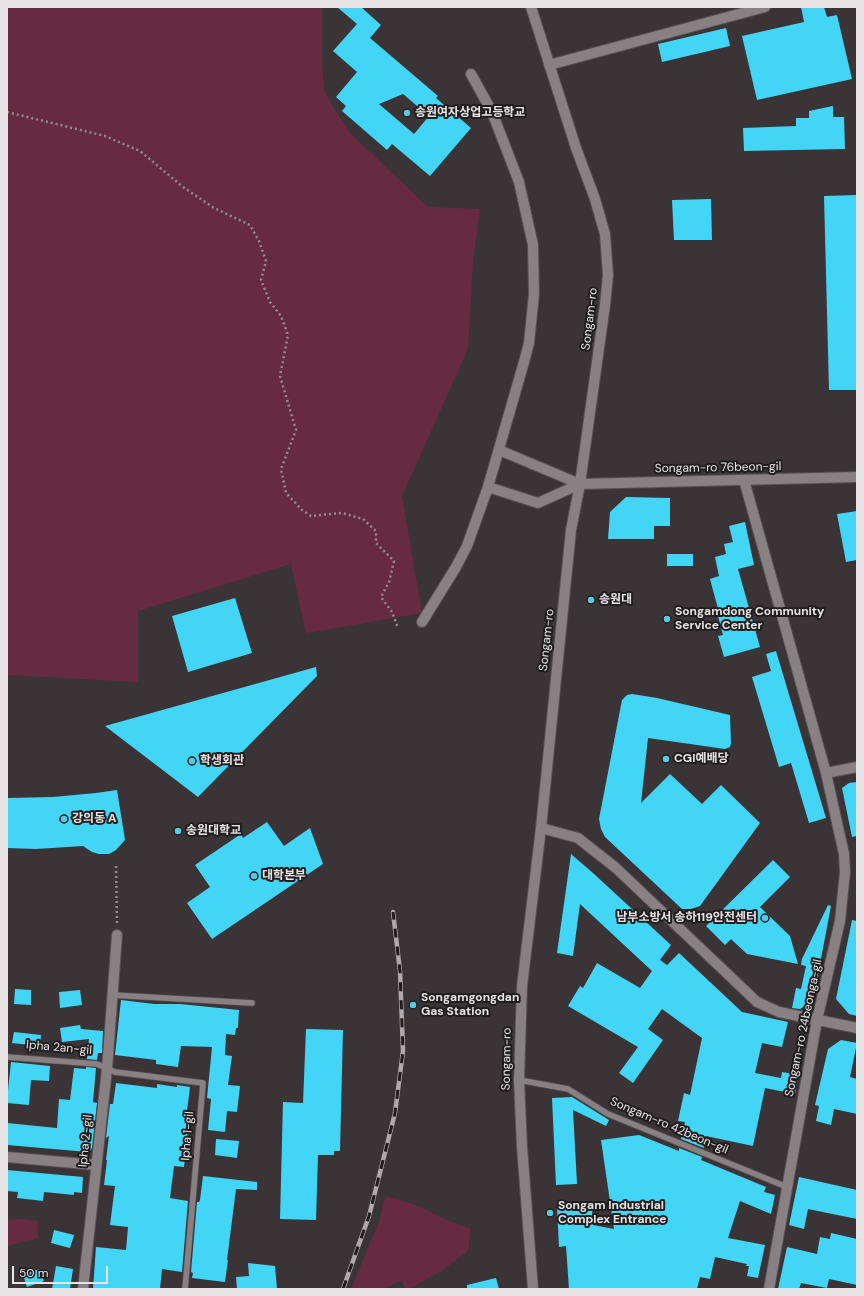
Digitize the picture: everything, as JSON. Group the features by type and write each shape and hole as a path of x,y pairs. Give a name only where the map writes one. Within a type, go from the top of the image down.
{"street":[{"name":"Songam-ro","path":"531,7 576,148 595,199 605,234 608,275 606,304 580,484 571,530 541,828 522,986 519,1080 522,1146 533,1289"},
{"path":"549,66 765,7"},
{"path":"422,622 456,567 467,546 488,486 529,343 534,294 532,245 518,182 492,112 471,74"},
{"path":"499,450 580,484"},
{"name":"Songam-ro 76beon-gil","path":"580,484 857,477"},
{"name":"Songam-ro 24beonga-gil","path":"744,480 826,773 844,854 845,872 840,922 817,1020 769,1289"},
{"path":"488,486 538,503 580,484"},
{"path":"826,773 857,767"},
{"path":"541,828 578,838 616,868 757,1002 779,1012 857,1028"},
{"name":"Ipha 2-gil","path":"83,1289 107,1069 117,935"},
{"path":"7,1157 96,1165"}],"lane":[{"path":"112,995 252,1003"},
{"name":"Ipha 2an-gil","path":"7,1056 97,1064 107,1069"},
{"name":"Ipha 1-gil","path":"107,1069 115,1072 203,1082 185,1289"},
{"name":"Songam-ro 42beon-gil","path":"519,1080 568,1089 608,1114 787,1187"}],"path":[{"path":"7,112 105,136 140,151 183,186 214,208 250,225 259,241 266,261 261,280 270,302 281,316 288,335 280,376 296,430 281,469 286,493 302,510 311,516 342,513 363,519 376,531 376,543 394,560 389,582 381,597 392,612 398,628"},
{"path":"116,866 117,935"}],"shaded area":[{"path":"7,7 322,7 322,68 325,93 349,132 428,207 480,209 473,261 468,349 402,496 422,613 306,633 291,564 138,611 138,682 7,675"},
{"path":"385,1196 416,1205 449,1221 471,1229 468,1251 441,1271 409,1289 405,1289 402,1281 382,1289 351,1289 380,1219"},
{"path":"23,1219 37,1221 38,1238 7,1246 7,1220"}],"building":[{"path":"337,7 361,7 381,25 370,38 438,96 436,98 471,128 430,176 392,144 387,150 342,111 346,106 336,97 357,72 333,51 357,24","holes":["403,94 429,116 414,134 379,104"]},
{"path":"801,7 824,7 827,17 837,15 852,79 757,100 742,36 804,22"},
{"path":"726,28 730,46 662,62 658,44"},
{"path":"833,106 833,117 844,117 845,149 744,151 743,128 796,126 796,118 809,118 809,111"},
{"path":"857,195 857,390 829,390 824,196"},
{"path":"711,199 712,240 674,240 672,200"},
{"path":"626,497 670,498 670,526 654,526 654,539 608,539 610,512"},
{"path":"857,511 857,560 846,562 837,514"},
{"path":"745,522 754,565 738,569 760,647 724,657 718,636 723,635 718,616 720,616 710,579 719,576 715,557 726,554 724,544 733,542 729,526"},
{"path":"667,554 693,554 693,566 667,566"},
{"path":"235,598 252,653 188,672 172,616"},
{"path":"776,651 826,818 809,823 791,763 779,767 752,677 771,671 766,654"},
{"name":"학생회관","path":"316,667 317,676 198,797 105,726"},
{"path":"632,694 657,698 730,715 731,743 730,747 725,749 648,738 641,803 670,774 702,804 721,785 760,823 700,906 694,908 682,909 605,837 601,829 599,819 622,700 627,695"},
{"path":"857,782 857,836 852,837 842,788 849,783"},
{"name":"강의동 A","path":"117,790 125,840 116,850 109,854 92,852 83,846 36,849 7,848 7,798 53,797"},
{"name":"대학본부","path":"267,822 284,846 310,828 323,864 212,939 187,903 210,887 195,865 241,834 243,838"},
{"path":"571,854 671,945 660,960 667,965 679,953 742,1012 788,1022 782,1047 762,1043 755,1073 781,1078 782,1072 799,1075 795,1094 765,1088 753,1146 706,1136 704,1148 681,1139 685,1122 678,1121 684,1093 690,1095 702,1038 662,1009 648,1029 663,1040 633,1083 619,1073 638,1047 568,1006 580,986 583,988 597,963 640,988 652,971 580,904 573,956 557,953"},
{"path":"773,860 790,877 760,907 790,936 798,964 747,954 731,939 725,945 706,926"},
{"path":"828,905 831,906 813,1001 800,1009 792,1008 796,988 801,989 806,966 801,965 802,959"},
{"path":"852,920 857,921 857,1016 849,1014 836,999"},
{"path":"15,989 31,990 31,1005 14,1004"},
{"path":"80,990 82,1005 60,1008 59,992"},
{"path":"121,1000 239,1010 238,1028 236,1028 235,1035 226,1034 225,1055 232,1056 228,1085 240,1086 237,1112 227,1111 225,1132 208,1130 211,1099 207,1098 212,1047 181,1046 178,1067 156,1064 156,1060 115,1055"},
{"path":"80,1025 81,1029 103,1031 102,1053 98,1053 97,1060 87,1059 89,1039 62,1042 60,1028"},
{"path":"306,1029 343,1030 340,1151 334,1151 334,1155 318,1155 316,1220 280,1219 283,1102 303,1103"},
{"path":"14,1032 41,1035 40,1046 12,1043"},
{"path":"841,1040 857,1043 850,1077 857,1079 857,1114 834,1109 831,1125 816,1121 819,1106 815,1105 828,1049"},
{"path":"11,1062 50,1066 49,1081 31,1080 29,1105 7,1103 7,1089 8,1090"},
{"path":"86,1067 96,1068 93,1102 97,1103 92,1148 88,1152 7,1145 7,1123 57,1128 59,1099 70,1100 74,1068 86,1069"},
{"path":"116,1083 157,1088 157,1084 190,1087 186,1119 189,1119 184,1167 174,1166 170,1198 188,1201 182,1272 162,1269 160,1289 93,1289 96,1247 126,1250 128,1227 110,1225 115,1186 104,1185 109,1136 106,1138 110,1104 113,1104"},
{"path":"572,1097 609,1120 606,1126 573,1110 577,1184 556,1185 552,1098"},
{"path":"639,1135 679,1151 679,1148 702,1157 701,1160 766,1187 764,1192 775,1195 771,1214 740,1201 728,1238 765,1245 758,1278 747,1276 749,1266 746,1266 747,1264 715,1257 710,1279 700,1277 697,1289 569,1289 566,1246 559,1247 557,1207 567,1206 567,1209 592,1207 593,1225 614,1229 601,1140"},
{"path":"216,1139 239,1141 237,1158 215,1155"},
{"path":"7,1170 83,1177 82,1193 74,1192 74,1195 44,1192 43,1201 17,1198 18,1192 7,1191"},
{"path":"203,1176 257,1182 257,1190 236,1189 225,1282 192,1278 193,1273 191,1272 197,1202 200,1200"},
{"path":"799,1177 857,1190 857,1219 808,1209 804,1229 789,1225"},
{"path":"54,1230 74,1235 70,1248 51,1243"},
{"path":"831,1233 857,1239 857,1285 829,1279 827,1288 801,1283 799,1289 778,1289 787,1247 817,1254 820,1237 830,1239"},
{"path":"248,1263 275,1266 277,1289 237,1289 236,1277 249,1276"},
{"path":"56,1266 73,1269 70,1289 52,1289"},
{"path":"39,1269 44,1281 27,1287 23,1275"},
{"path":"496,1278 499,1289 467,1289 467,1285"}],"railway":[{"path":"343,1289 369,1216 395,1113 403,1051 400,971 393,912"}],"place":[{"name":"송원여자상업고등학교","path":"407,113"},
{"name":"송원대","path":"591,600"},
{"name":"Songamdong Community Service Center","path":"667,619"},
{"name":"CGI예배당","path":"666,759"},
{"name":"학생회관","path":"192,761"},
{"name":"강의동 A","path":"64,819"},
{"name":"송원대학교","path":"178,831"},
{"name":"대학본부","path":"254,876"},
{"name":"남부소방서 송하119안전센터","path":"765,918"},
{"name":"Songamgongdan Gas Station","path":"413,1005"},
{"name":"Songam Industrial Complex Entrance","path":"550,1213"}]}
